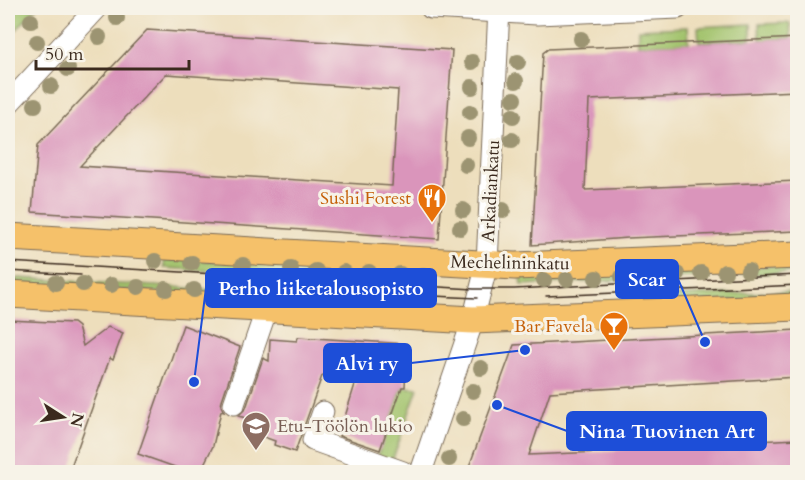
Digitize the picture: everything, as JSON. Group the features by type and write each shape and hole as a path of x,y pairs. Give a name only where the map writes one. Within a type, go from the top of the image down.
{"main road":[{"name":"Mechelininkatu","path":"8,237 536,266 798,255"},
{"path":"8,294 473,320 798,307"}],"street":[{"path":"8,104 97,8"},
{"path":"431,8 499,10 537,14 678,8"},
{"name":"Arkadiankatu","path":"421,472 473,320 487,264 499,10"},
{"path":"234,404 267,308"},
{"path":"323,412 313,440 403,472"}],"green space":[{"path":"8,8 36,8 8,39"},
{"path":"790,23 791,38 760,40 759,24"},
{"path":"751,24 751,40 699,42 698,27"},
{"path":"688,27 689,43 638,45 638,29"},
{"path":"175,259 309,266 308,277 164,268 164,261"},
{"path":"798,265 797,272 522,285 521,277"},
{"path":"18,278 442,303 442,310 14,283 14,280"},
{"path":"797,291 797,298 646,305 647,297"},
{"path":"402,387 418,388 391,464 377,457"}],"building":[{"path":"147,30 452,50 439,239 32,212 38,145","holes":["166,74 398,90 392,186 80,166"]},
{"path":"798,38 798,91 589,100 585,190 798,181 798,231 628,238 532,245 543,53 548,49"},
{"path":"8,320 73,323 78,327 83,346 108,327 123,333 113,360 110,358 69,472 8,472"},
{"path":"183,325 240,347 222,400 221,406 224,412 221,411 213,446 200,472 189,472 138,454"},
{"path":"798,330 798,377 550,392 529,455 798,439 798,472 467,472 514,345"},
{"path":"298,337 407,344 405,387 402,387 380,450 339,436 357,378 322,376 295,452 274,445 275,441 250,432 255,420 238,416 246,408 263,358 269,361 270,339 297,341"}],"tram line":[{"path":"8,262 474,289 798,275"},
{"path":"8,271 81,275"},
{"path":"546,296 798,285"},
{"path":"390,294 477,298"}],"place":[{"name":"Sushi Forest","path":"432,224"},
{"name":"Scar","path":"705,342"},
{"name":"Alvi ry","path":"525,350"},
{"name":"Bar Favela","path":"614,352"},
{"name":"Perho liiketalousopisto","path":"194,382"},
{"name":"Nina Tuovinen Art","path":"497,405"},
{"name":"Etu-Töölön lukio","path":"256,452"}]}
